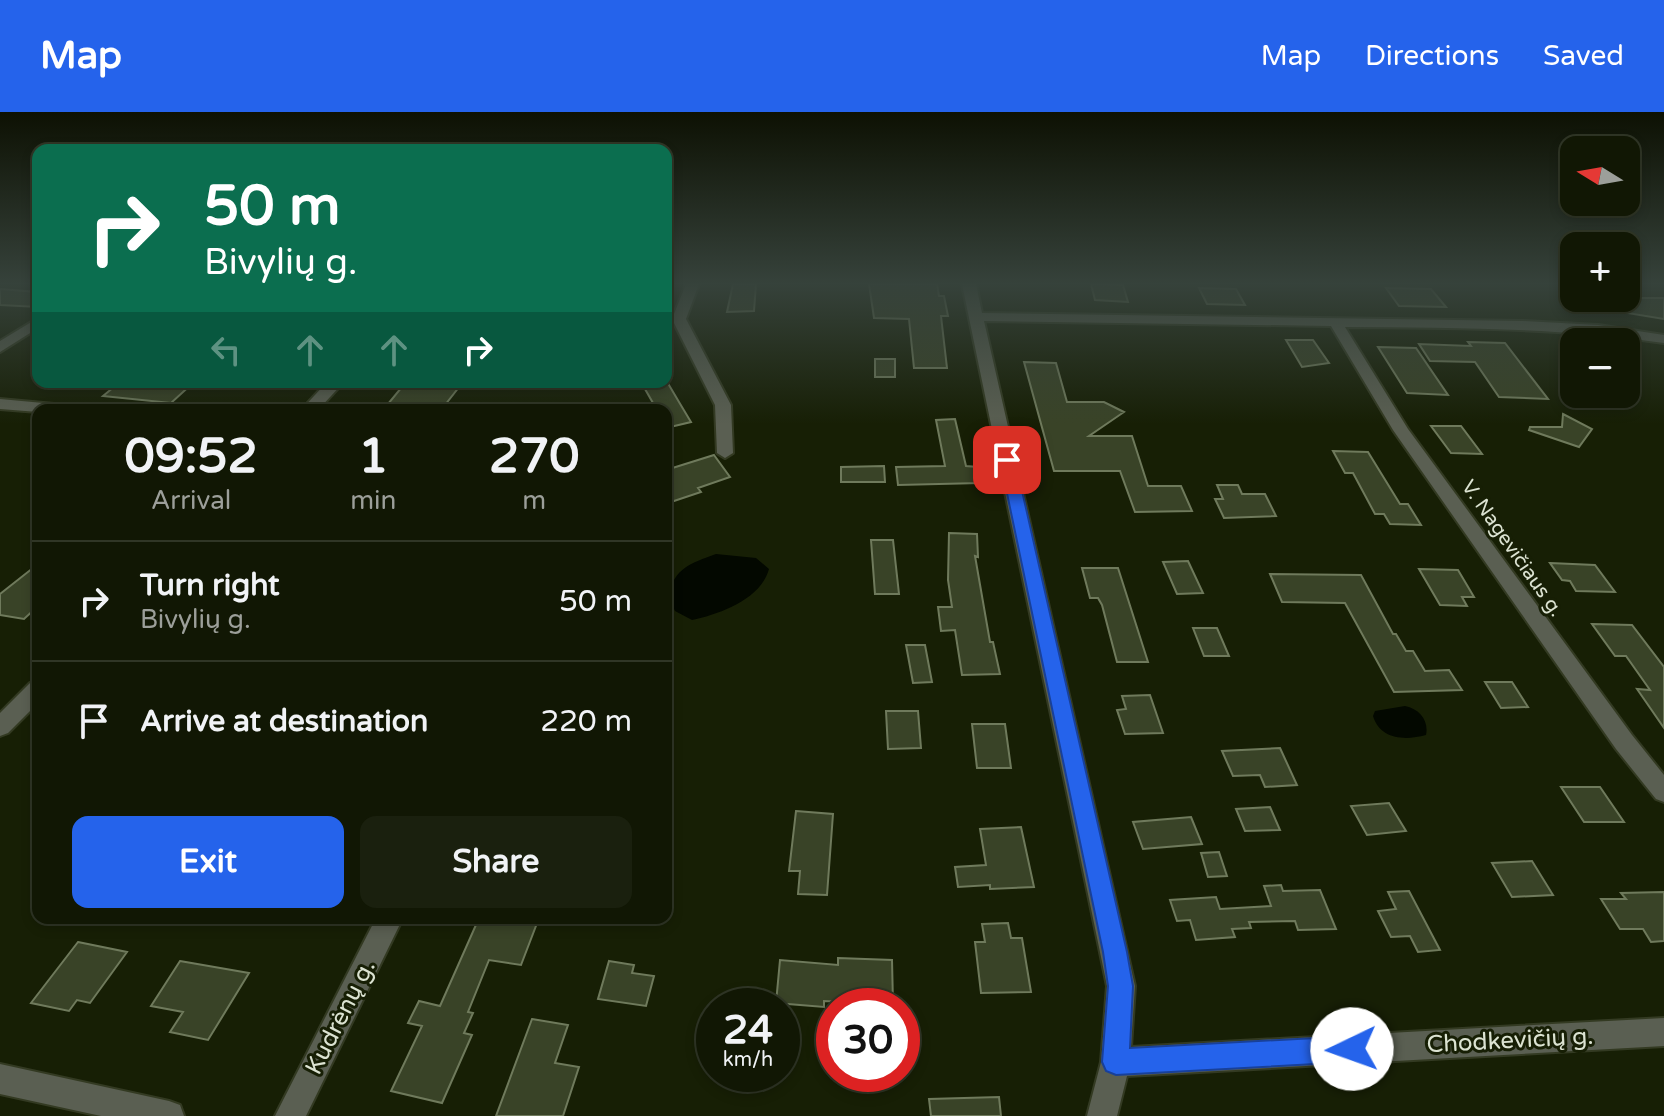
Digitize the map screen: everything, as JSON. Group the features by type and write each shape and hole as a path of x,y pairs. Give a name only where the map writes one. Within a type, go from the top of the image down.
{"street":[{"path":"0,348 25,331"},
{"path":"685,331 723,405 725,453"},
{"path":"979,331 1115,952 1121,1001 1116,1062 1102,1116"},
{"name":"V. Nagevičiaus g.","path":"1341,331 1401,430 1624,742 1664,792"},
{"path":"1610,331 1664,339"},
{"path":"315,404 330,388"},
{"path":"0,404 32,407"},
{"path":"0,727 32,695"},
{"name":"Kudrėnų g.","path":"290,1116 387,924"},
{"name":"Chodkevičių g.","path":"1116,1062 1664,1032"},
{"path":"0,1079 169,1116"}],"shaded area":[{"path":"716,554 756,558 769,569 765,580 749,597 715,614 692,620 675,611 672,584 680,572"},
{"path":"1405,706 1422,716 1426,735 1401,738 1387,734 1376,724 1375,711"}],"building":[{"path":"910,331 943,331 947,368 914,368"},
{"path":"1286,340 1313,340 1329,363 1302,367"},
{"path":"1468,342 1505,343 1548,399 1499,397 1475,362 1430,361 1419,344 1471,346"},
{"path":"1378,347 1416,348 1448,395 1407,393"},
{"path":"875,359 895,359 895,377 875,377"},
{"path":"1024,362 1056,363 1067,402 1104,402 1124,412 1089,436 1132,436 1148,486 1181,486 1192,511 1135,512 1120,471 1054,471"},
{"path":"113,388 187,388 171,403 103,396"},
{"path":"401,388 458,388 446,404 388,404"},
{"path":"644,388 671,388 691,422 672,427 672,404 654,404"},
{"path":"1563,414 1592,429 1579,447 1529,430 1530,427 1562,427"},
{"path":"955,419 966,466 978,467 980,483 898,485 896,467 945,466 936,420"},
{"path":"1431,426 1461,426 1482,454 1451,453"},
{"path":"1333,451 1368,452 1400,504 1408,504 1421,525 1390,524 1384,514 1375,514 1353,473 1345,473"},
{"path":"714,455 730,477 698,488 701,492 672,502 672,468"},
{"path":"884,466 885,482 841,482 841,467"},
{"path":"1217,485 1238,485 1242,494 1265,494 1276,516 1224,518 1215,499 1223,499"},
{"path":"949,533 977,534 978,557 975,556 990,642 993,642 1000,674 962,675 955,630 941,631 938,607 952,607 948,580"},
{"path":"871,540 893,540 899,594 875,594"},
{"path":"1188,561 1203,593 1177,594 1163,562"},
{"path":"1550,563 1595,565 1615,592 1576,591 1570,581 1562,580"},
{"path":"1082,568 1118,568 1148,662 1117,662 1102,605 1098,598 1090,598"},
{"path":"32,569 32,612 24,619 0,615 0,594"},
{"path":"1419,569 1458,570 1474,597 1462,597 1467,606 1440,605"},
{"path":"1270,574 1361,575 1393,634 1406,651 1413,651 1425,671 1449,670 1462,690 1394,692 1345,603 1282,602"},
{"path":"1592,624 1632,625 1664,667 1664,728 1637,689 1650,690 1626,656 1615,656"},
{"path":"1193,628 1217,628 1229,656 1204,656"},
{"path":"906,645 925,645 932,682 913,683"},
{"path":"1485,682 1512,682 1528,707 1501,708"},
{"path":"1150,695 1163,733 1125,734 1117,710 1126,709 1122,696"},
{"path":"886,711 918,711 921,748 888,749"},
{"path":"972,724 1005,724 1011,768 977,768"},
{"path":"1280,748 1297,785 1265,787 1260,775 1233,776 1222,751"},
{"path":"1561,787 1600,787 1624,822 1584,822"},
{"path":"1389,803 1406,831 1367,835 1351,806"},
{"path":"1270,807 1280,830 1245,831 1236,809"},
{"path":"796,811 833,814 827,895 798,894 800,871 789,871"},
{"path":"1191,817 1202,844 1143,849 1133,822"},
{"path":"1021,827 1034,887 958,887 955,867 986,865 980,829"},
{"path":"1219,852 1227,876 1208,877 1201,853"},
{"path":"1532,861 1553,895 1512,897 1492,863"},
{"path":"1281,885 1283,891 1320,890 1336,929 1298,930 1295,921 1249,922 1251,928 1232,929 1235,937 1196,940 1190,920 1177,921 1170,900 1216,897 1220,909 1271,906 1264,886"},
{"path":"1409,891 1440,950 1418,952 1410,936 1391,937 1378,911 1396,909 1388,892"},
{"path":"1664,892 1664,941 1651,942 1643,929 1620,929 1601,899 1626,899 1621,893"},
{"path":"1008,923 1011,938 1022,938 1031,992 981,993 975,942 985,942 982,924"},
{"path":"476,924 537,924 521,965 489,960 468,1012 473,1013 464,1033 472,1035 442,1103 391,1091 422,1026 408,1023 419,1001 440,1006"},
{"path":"78,942 127,952 90,1003 77,1000 69,1011 31,1003"},
{"path":"838,958 892,960 893,988 816,988 816,1006 800,1005 800,988 777,988 780,960 838,965"},
{"path":"180,961 249,973 208,1040 170,1032 183,1012 151,1006"},
{"path":"609,961 634,965 632,973 654,976 646,1006 598,999"},
{"path":"532,1019 568,1025 555,1063 579,1067 563,1116 496,1116"},
{"path":"999,1097 1001,1116 931,1116 929,1099"}],"route":[{"path":"1007,460 1115,952 1121,986 1116,1062 1352,1049"}]}
